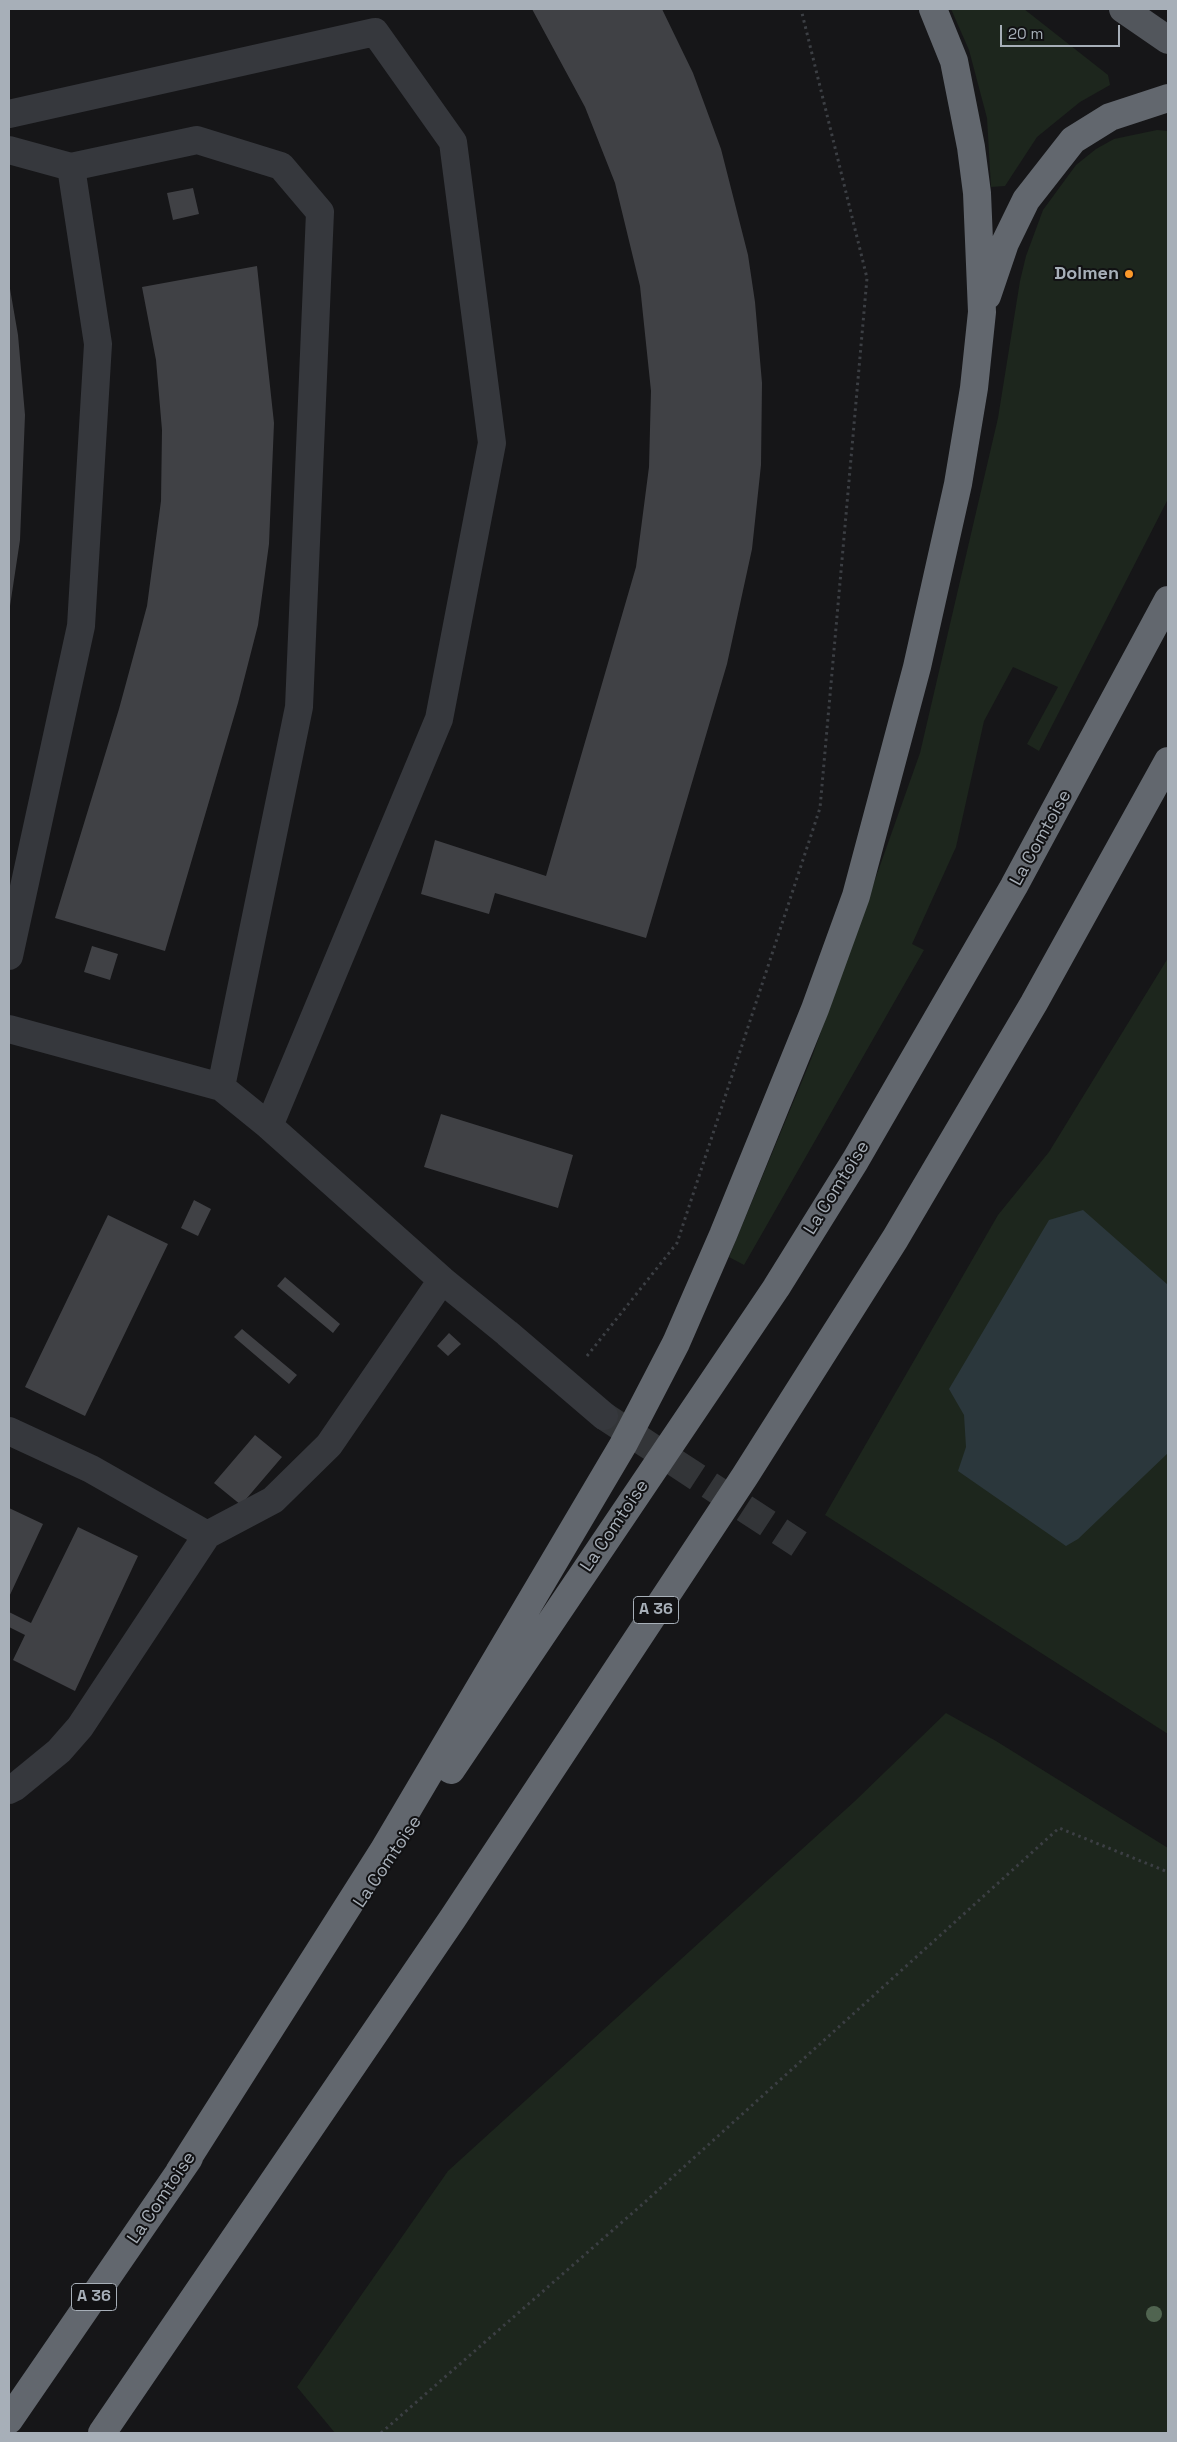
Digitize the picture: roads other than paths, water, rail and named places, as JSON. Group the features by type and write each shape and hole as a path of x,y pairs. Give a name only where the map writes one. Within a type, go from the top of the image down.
{"highway":[{"path":"179,2172 383,1852 623,1445 676,1343 720,1244 818,1000 856,896 918,667 958,484 974,388 982,312 977,202 971,147 954,61 933,9"},
{"path":"982,312 1005,244 1026,200 1058,157 1073,140 1110,117 1168,98"},
{"name":"La Comtoise","path":"9,2420 179,2172 781,1279 855,1161 954,993 1089,751 1168,600"},
{"name":"A 36","path":"102,2433 453,1918 744,1476 915,1205 1034,1003 1168,760"}],"main road":[{"path":"1124,9 1168,40"}],"lane":[{"path":"9,114 374,32 453,142 492,443 439,719 269,1126"},
{"path":"9,150 71,168 197,140 281,166 320,212 299,707 221,1087"},
{"path":"9,956 81,626 98,344 71,168"},
{"path":"9,1029 221,1087 269,1126 442,1280 566,1382 604,1416"},
{"path":"9,1790 59,1752 80,1727 208,1535 273,1500 330,1445 442,1280"},
{"path":"9,1431 91,1469 208,1535"}],"tunnel":[{"path":"604,1416 799,1544"}],"place":[{"name":"Dolmen","path":"1129,274"}]}
